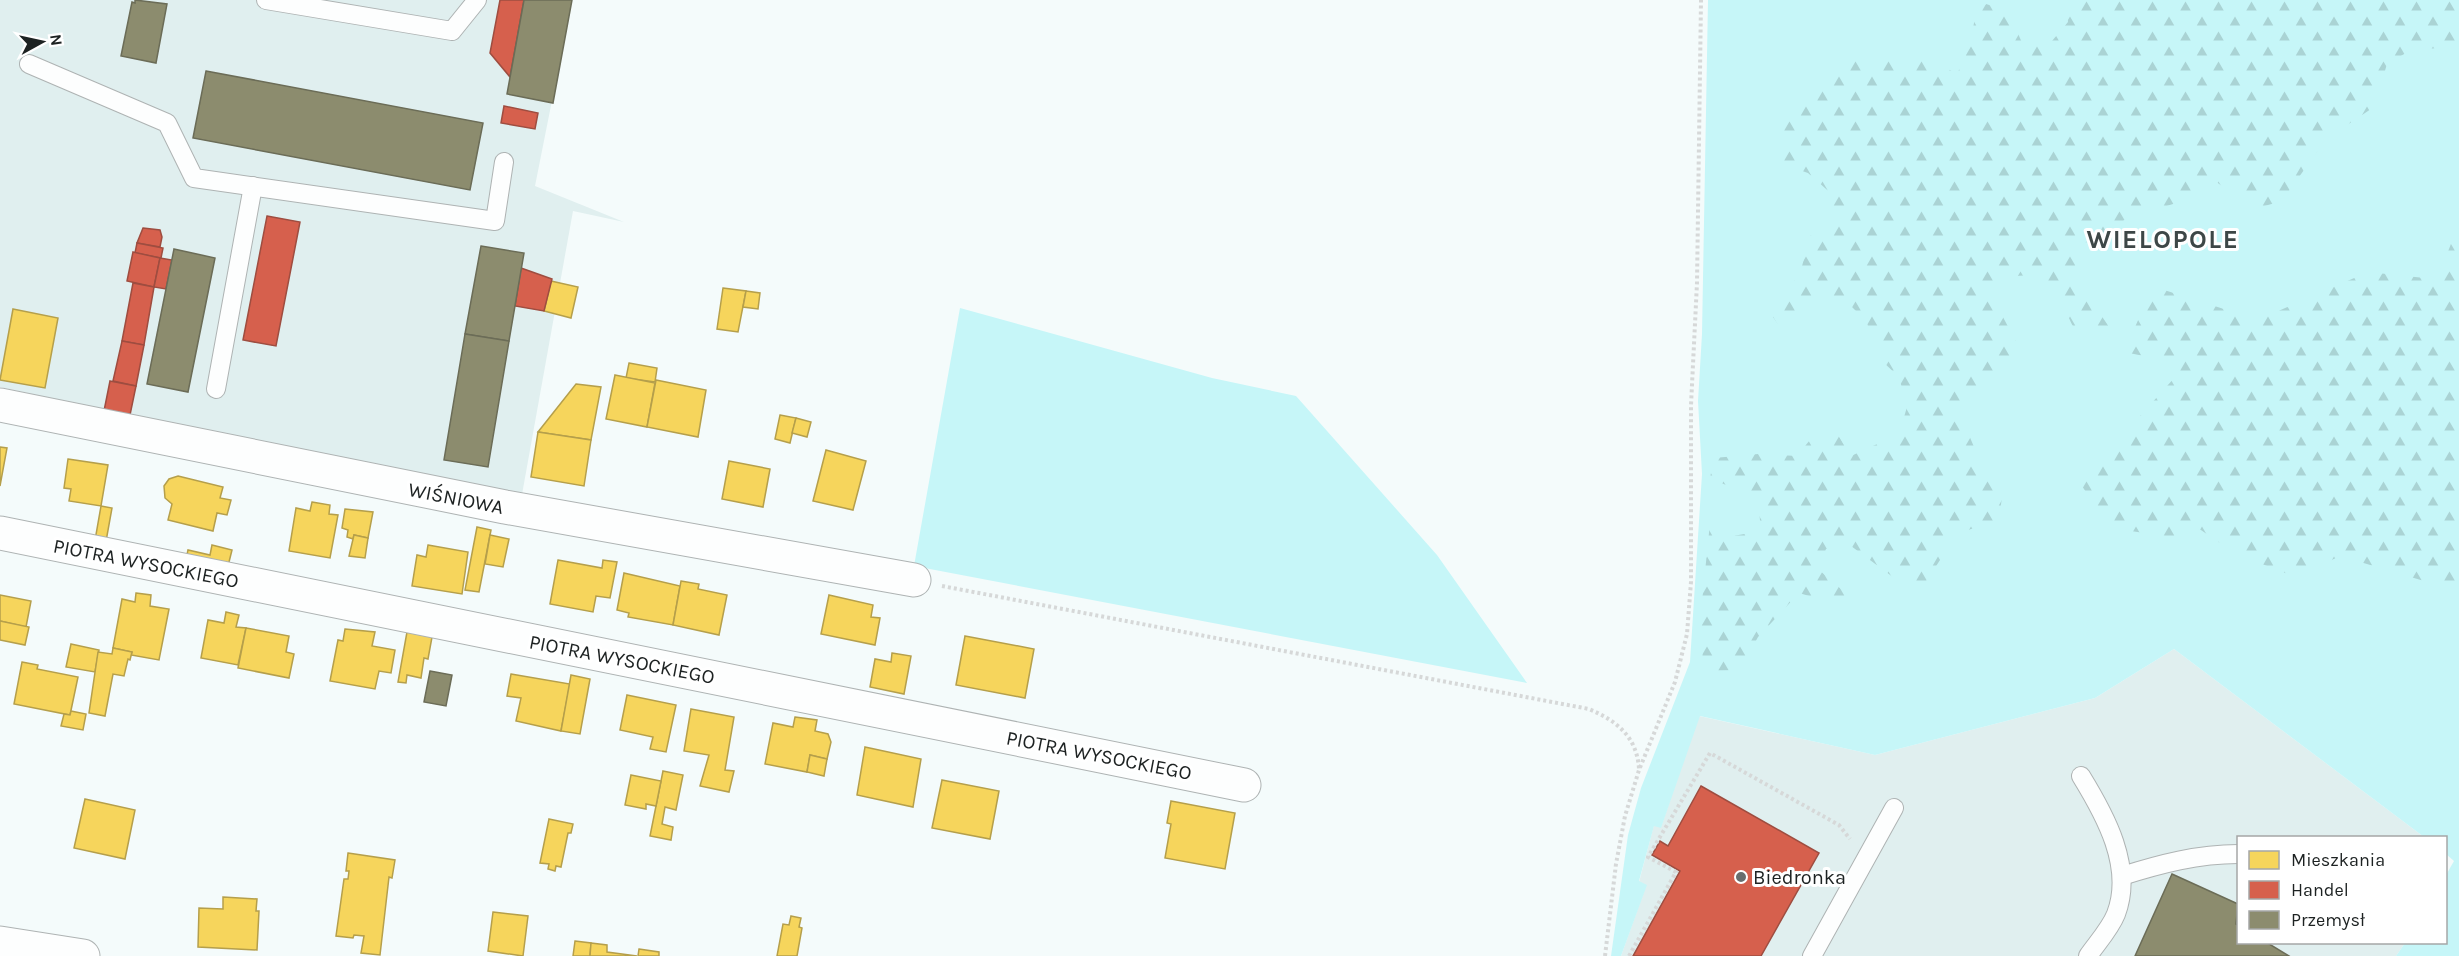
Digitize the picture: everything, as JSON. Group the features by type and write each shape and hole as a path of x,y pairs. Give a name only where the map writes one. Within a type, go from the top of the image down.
{"street":[{"name":"WIŚNIOWA","path":"0,405 471,501 914,580"},
{"name":"PIOTRA WYSOCKIEGO","path":"0,533 1244,785"},
{"path":"0,944 83,956"}],"lane":[{"path":"266,0 452,31 477,0"},
{"path":"29,64 167,123 194,177 495,221 504,162"},
{"path":"216,389 253,186"},
{"path":"2081,776 2100,807 2115,846 2122,876 2122,895 2115,916 2088,956"},
{"path":"1812,956 1894,808"},
{"path":"2122,876 2183,859 2237,855"}],"path":[{"path":"1605,956 1620,837 1639,770 1676,682 1687,634 1693,520 1691,405 1696,283 1701,0"},
{"path":"914,580 1589,709 1614,722 1628,735 1636,749 1639,770"},
{"path":"1629,956 1676,872 1648,856 1710,753 1839,825"}],"shaded area":[{"path":"0,0 572,0 535,186 624,222 573,211 521,500 0,387"},
{"path":"2174,649 2423,836 2237,836 2237,944 2404,944 2396,956 1621,956 1646,886 1639,882 1654,825 1661,827 1699,716 1875,755 2095,698"}],"green space":[{"path":"1708,0 2459,0 2459,956 2396,956 2404,944 2447,944 2447,873 2454,861 2447,855 2447,836 2423,836 2174,649 2095,698 1875,755 1700,716 1661,828 1654,826 1639,881 1647,885 1621,956 1611,956 1628,835 1641,788 1690,662 1702,474 1698,401 1702,334"},
{"path":"2065,0 2458,0 2459,63 2439,48 2411,50 2387,64 2374,107 2326,139 2282,201 2254,209 2215,181 2173,204 2128,218 2075,249 2076,279 2114,334 2074,328 2055,290 2037,277 2011,277 1987,287 2022,353 1960,414 1977,454 2002,497 1999,519 1957,534 1925,583 1905,586 1847,543 1826,549 1818,569 1848,595 1840,605 1799,593 1758,637 1740,670 1703,671 1701,611 1710,523 1733,536 1761,531 1758,499 1710,478 1714,458 1758,454 1797,456 1814,435 1835,430 1851,456 1899,434 1907,407 1899,377 1882,361 1866,321 1846,301 1826,297 1780,327 1773,317 1801,270 1810,236 1831,225 1834,196 1808,173 1782,164 1779,119 1816,93 1854,59 1928,58 1957,74 1969,48 1976,13 1986,4 2008,11 2023,45 2052,41 2068,22"},
{"path":"2459,223 2459,578 2451,589 2340,556 2296,577 2236,554 2198,528 2179,538 2110,528 2080,483 2176,376 2174,362 2124,352 2143,309 2161,289 2227,310 2251,323 2368,272 2434,279 2439,275"},
{"path":"960,308 1212,378 1296,396 1437,555 1527,683 914,566"}],"building: Mieszkania":[{"path":"551,281 578,287 571,318 544,311"},
{"path":"723,288 746,291 738,332 717,329"},
{"path":"746,291 760,293 758,309 743,307"},
{"path":"13,309 58,318 45,388 0,380"},
{"path":"629,363 657,368 655,382 626,378"},
{"path":"615,375 655,383 647,427 606,419"},
{"path":"656,380 706,390 698,437 647,427"},
{"path":"576,384 601,387 591,440 538,432"},
{"path":"780,415 796,418 790,443 775,439"},
{"path":"796,418 811,422 807,437 792,433"},
{"path":"538,432 591,440 584,486 531,477"},
{"path":"0,447 7,448 0,486"},
{"path":"826,450 866,461 853,510 813,501"},
{"path":"68,459 108,465 101,506 69,501 71,489 64,488"},
{"path":"729,461 770,469 763,507 722,499"},
{"path":"178,476 223,487 220,498 231,500 227,515 217,513 213,531 168,520 172,504 165,498 164,486 169,479"},
{"path":"312,502 330,505 329,514 338,515 330,558 289,551 296,508 310,511"},
{"path":"101,506 112,508 105,547 94,546"},
{"path":"345,509 373,512 368,538 354,535 353,539 347,537 348,530 342,528"},
{"path":"477,527 491,530 479,592 465,590"},
{"path":"354,535 368,538 365,558 349,556"},
{"path":"490,535 509,539 503,567 485,564"},
{"path":"212,545 232,550 226,574 185,564 188,550 210,555"},
{"path":"428,545 468,552 462,594 412,586 417,555 426,557"},
{"path":"558,560 602,568 603,560 617,562 610,598 596,596 593,612 550,604"},
{"path":"624,573 680,586 673,625 628,617 629,613 617,610"},
{"path":"681,581 699,584 698,589 727,595 719,635 673,625"},
{"path":"136,593 151,595 150,606 169,609 159,660 131,655 132,652 113,648 122,599 135,602"},
{"path":"0,595 31,601 26,627 0,621"},
{"path":"829,595 873,605 871,617 880,618 875,645 821,634"},
{"path":"226,612 239,615 236,627 246,628 238,665 201,658 208,620 224,623"},
{"path":"0,621 29,627 25,645 0,640"},
{"path":"246,628 289,636 286,652 294,654 289,678 238,668"},
{"path":"345,629 375,632 372,646 395,650 391,673 379,671 375,689 330,681 338,640 343,641"},
{"path":"407,632 432,637 428,659 424,658 421,678 407,675 406,683 398,682"},
{"path":"965,636 1034,649 1025,698 956,685"},
{"path":"71,644 99,650 95,672 66,667"},
{"path":"113,648 132,652 130,660 128,659 124,676 113,674 105,716 89,713 98,652 112,654"},
{"path":"892,653 911,656 904,694 870,687 875,659 891,662"},
{"path":"22,662 38,665 37,669 78,677 70,715 14,704"},
{"path":"511,674 570,684 561,731 516,721 521,698 507,696"},
{"path":"571,675 590,679 580,734 561,731"},
{"path":"627,695 676,705 666,752 650,749 653,737 620,730"},
{"path":"691,709 734,717 725,770 734,771 729,792 700,786 709,755 684,751"},
{"path":"71,711 86,714 83,730 61,726 64,714 70,715"},
{"path":"795,717 817,720 815,731 828,734 831,742 827,759 810,755 807,772 765,764 773,723 793,727"},
{"path":"865,747 921,759 913,807 857,795"},
{"path":"810,755 827,759 824,776 807,772"},
{"path":"663,771 683,775 676,810 665,807 662,824 673,827 671,840 650,836"},
{"path":"631,775 661,781 656,806 646,804 646,809 625,805"},
{"path":"942,780 999,791 990,839 932,828"},
{"path":"85,799 135,810 125,859 74,848"},
{"path":"1171,801 1235,813 1225,869 1165,858 1171,824 1167,823"},
{"path":"549,819 573,824 571,833 568,833 561,867 556,866 555,871 548,869 549,864 540,863"},
{"path":"348,853 395,860 392,878 389,877 380,955 361,953 364,936 354,935 353,938 336,936 344,879 348,879 349,871 346,871"},
{"path":"223,897 257,899 256,911 259,911 257,950 198,947 199,908 223,909"},
{"path":"493,912 528,916 523,956 488,951"},
{"path":"791,916 801,918 799,927 802,928 797,956 777,956 783,924 789,925"},
{"path":"575,941 591,943 590,956 573,956"},
{"path":"591,943 607,945 607,952 637,956 590,956"},
{"path":"639,949 659,952 659,956 638,956"}],"building: Handel":[{"path":"500,0 524,0 510,77 490,53"},
{"path":"504,106 538,113 535,129 501,123"},
{"path":"267,216 300,222 276,346 243,340"},
{"path":"143,228 160,230 162,237 160,247 137,243"},
{"path":"137,243 163,248 161,258 135,253"},
{"path":"133,252 160,258 154,287 127,281"},
{"path":"160,258 172,260 166,289 154,287"},
{"path":"521,268 552,279 544,311 515,306"},
{"path":"133,283 154,287 144,345 122,341"},
{"path":"122,341 144,345 136,386 113,381"},
{"path":"110,381 136,386 130,415 104,411"},
{"name":"Biedronka","path":"1701,786 1819,853 1761,956 1633,956 1680,871 1652,855 1660,841 1668,846"}],"building: Przemysł":[{"path":"135,0 167,4 156,63 121,56 132,2 135,3"},
{"path":"524,0 572,0 553,103 507,94"},
{"path":"206,71 483,123 470,190 193,138"},
{"path":"481,246 524,253 509,341 465,334"},
{"path":"174,249 215,258 188,392 147,384"},
{"path":"465,334 509,341 488,467 444,460"},
{"path":"430,671 452,675 446,706 424,702"},
{"path":"2172,874 2237,904 2237,944 2269,944 2289,956 2135,956"}],"place":[{"name":"Biedronka","path":"1741,877"}],"district":[{"name":"WIELOPOLE","path":"2163,239"}]}
